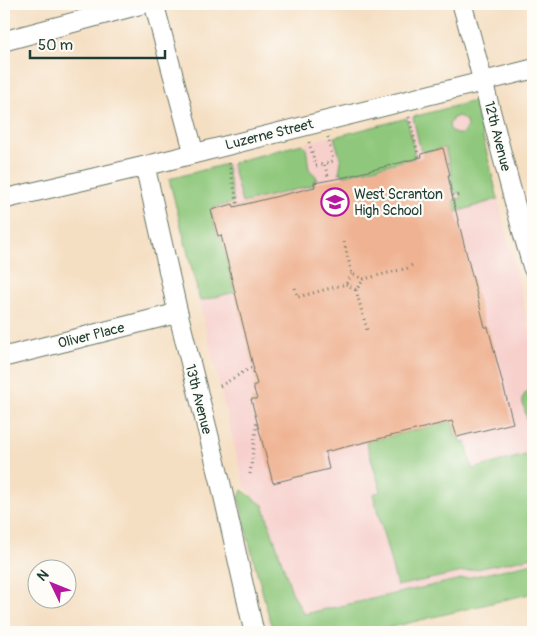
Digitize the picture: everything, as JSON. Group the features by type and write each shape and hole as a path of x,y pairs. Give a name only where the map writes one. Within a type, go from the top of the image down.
{"street":[{"path":"4,41 142,4"},
{"path":"154,4 194,152"},
{"name":"12th Avenue","path":"462,4 526,216 533,268"},
{"name":"Luzerne Street","path":"4,199 145,166 194,152 533,69"},
{"name":"13th Avenue","path":"145,166 178,313 220,480 254,632"},
{"name":"Oliver Place","path":"4,357 178,313"}],"path":[{"path":"409,114 418,158"},
{"path":"310,142 316,166 324,164 333,161 328,137"},
{"path":"228,160 238,206"},
{"path":"324,164 329,179"},
{"path":"452,197 460,195"},
{"path":"344,242 352,274 346,284"},
{"path":"352,274 364,279 408,268 412,265"},
{"path":"356,290 364,279"},
{"path":"295,288 298,296 346,284 356,290 367,330"},
{"path":"220,386 254,366"},
{"path":"250,474 257,421"}],"shaded area":[{"path":"474,101 533,342 533,561 304,615 292,592 263,505 253,497 244,485 169,180 323,138 334,137 406,118 409,114 413,117"}],"green space":[{"path":"474,101 498,199 456,212 453,200 461,198 460,193 454,194 450,177 452,175 445,148 423,152 420,148 413,117","holes":["459,116 466,121 467,127 462,134 457,134 450,130 449,125 453,118"]},
{"path":"407,118 414,158 343,176 342,173 339,173 341,161 334,137"},
{"path":"302,144 306,147 309,169 317,179 314,180 314,185 242,203 232,165 234,162"},
{"path":"226,164 234,202 211,209 217,236 221,237 235,292 200,301 169,179"},
{"path":"533,390 533,445 522,399 526,392"},
{"path":"452,421 456,437 460,436 461,442 466,441 472,469 533,453 533,557 397,586 373,494 381,491 366,442"},
{"path":"242,490 263,505 292,592 304,614 533,563 533,593 371,632 273,632 239,498"}],"building":[{"name":"West Scranton High School","path":"443,148 450,175 448,175 453,200 485,327 488,327 513,423 457,437 452,421 325,452 329,469 273,483 251,399 257,399 253,386 257,384 254,370 221,235 218,236 211,210 233,204 234,207 315,187 314,183 422,157 421,154"}],"place":[{"name":"West Scranton High School","path":"335,202"}]}
